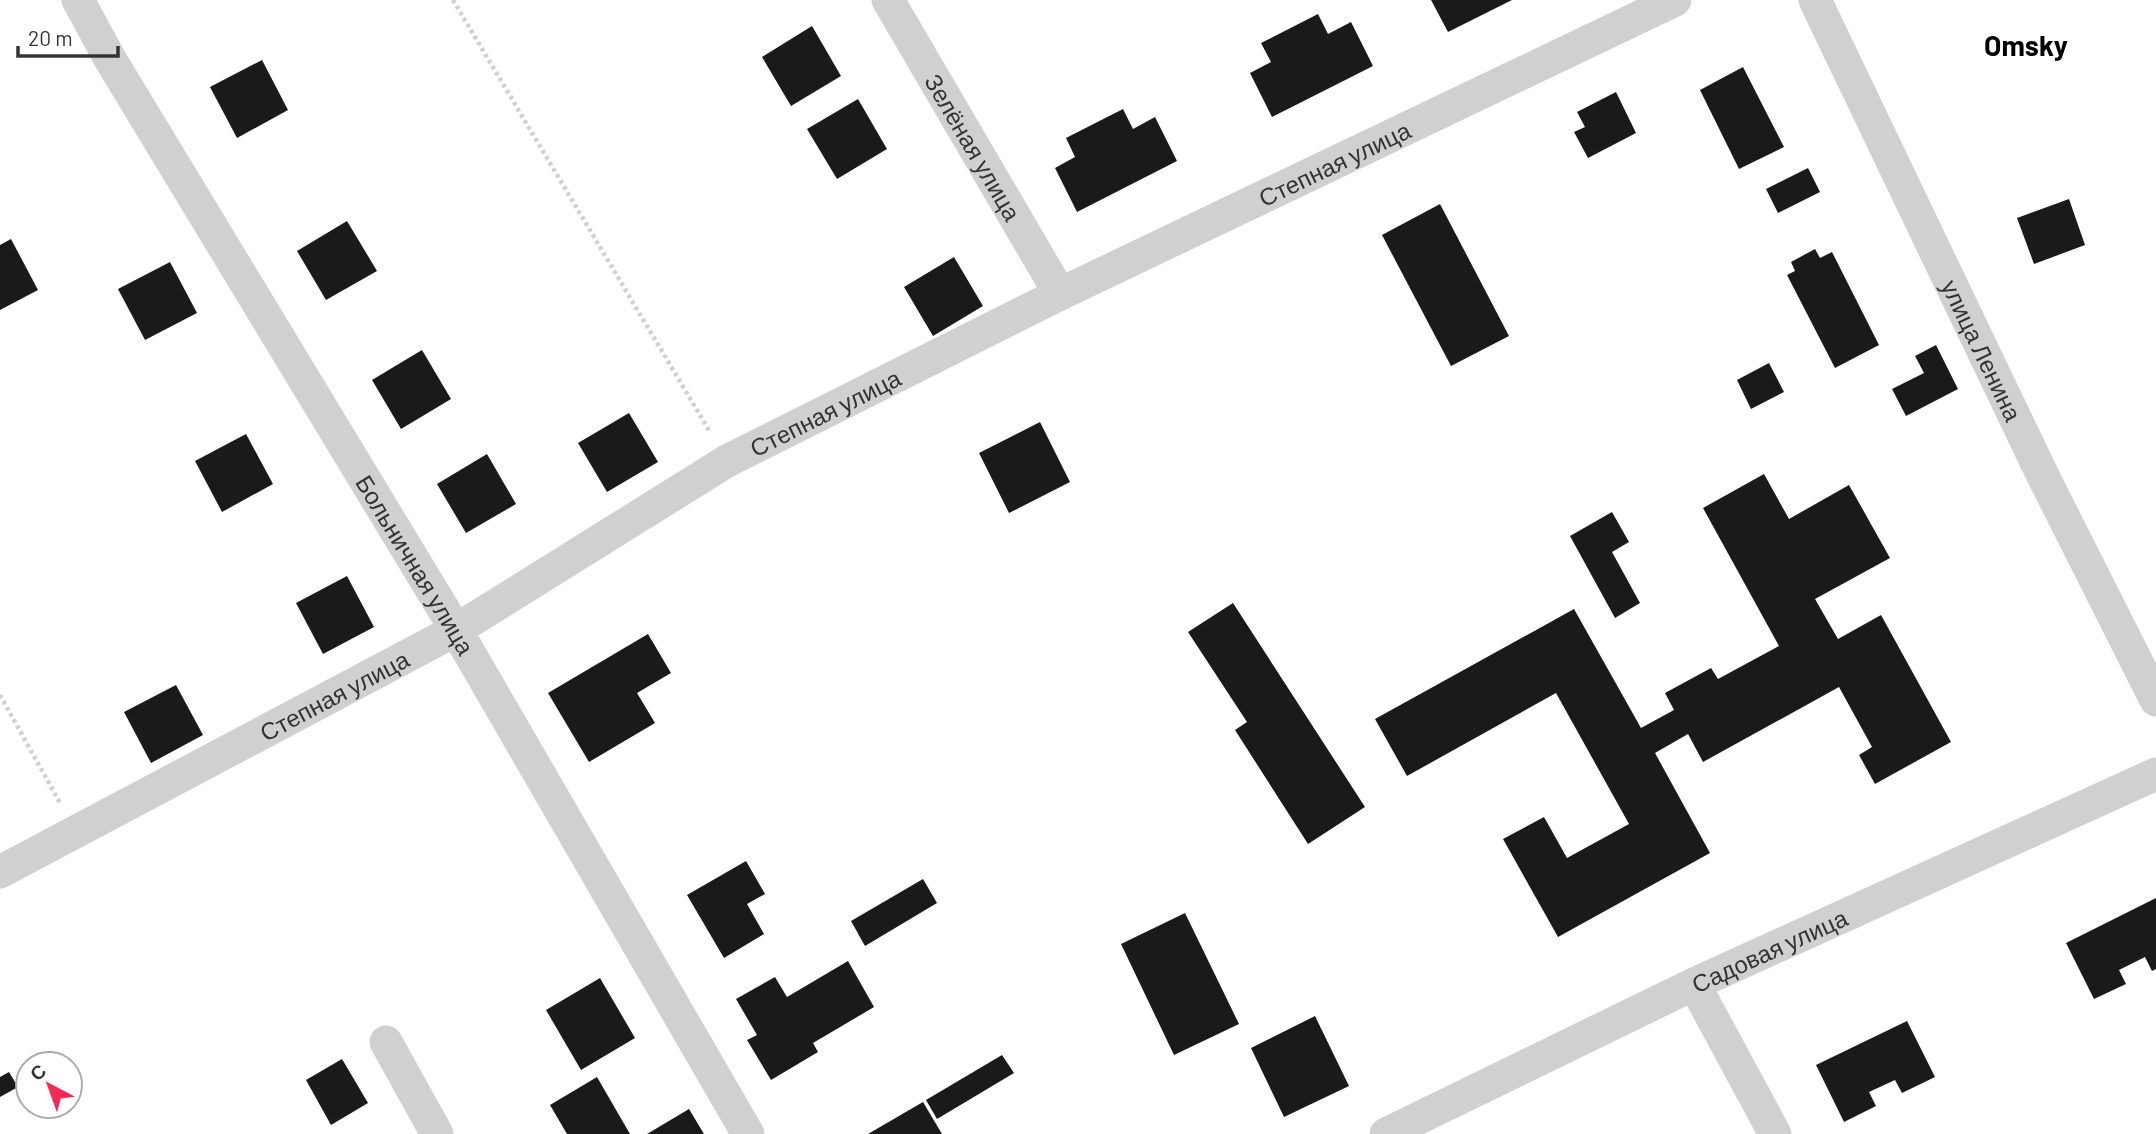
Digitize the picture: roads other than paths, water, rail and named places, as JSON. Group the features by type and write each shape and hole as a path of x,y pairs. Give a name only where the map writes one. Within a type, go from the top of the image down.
{"street":[{"name":"Больничная улица","path":"78,0 110,59 456,630 748,1134"},
{"name":"Зелёная улица","path":"888,0 1060,293"},
{"name":"Степная улица","path":"0,872 456,630 727,461 1060,293 1675,0"},
{"name":"улица Ленина","path":"1815,0 2038,465 2156,700"},
{"name":"Садовая улица","path":"1386,1134 1694,984 2156,774"},
{"path":"1694,984 1775,1134"},
{"path":"386,1042 437,1134"}],"district":[{"name":"Omsky","path":"2026,45"}]}
